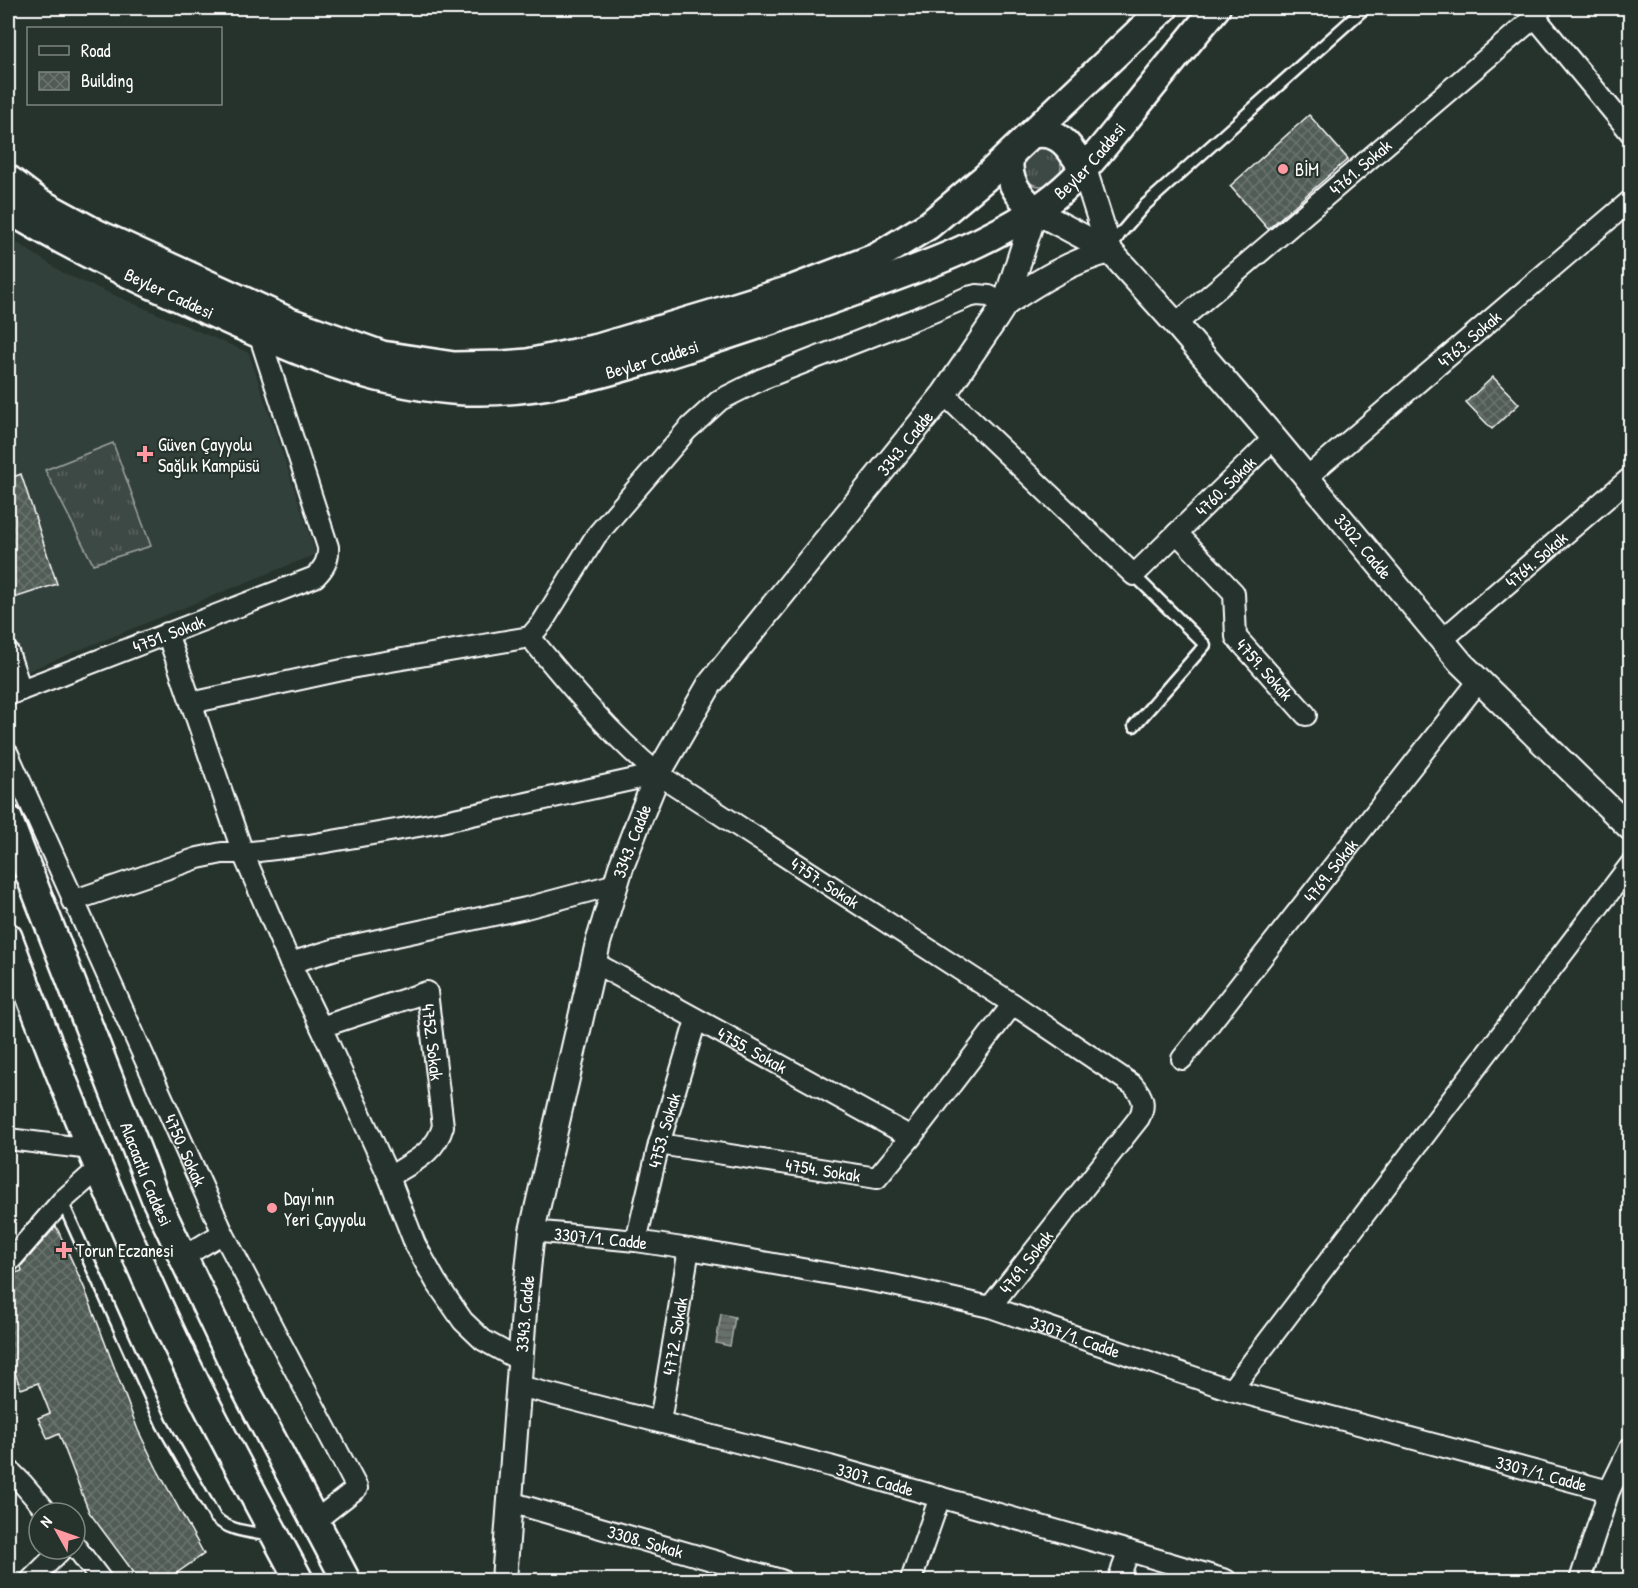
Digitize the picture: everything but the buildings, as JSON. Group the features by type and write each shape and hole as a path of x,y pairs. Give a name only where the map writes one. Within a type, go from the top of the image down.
{"main road":[{"name":"Beyler Caddesi","path":"8,179 37,201 98,234 290,322 382,355 454,366 503,365 552,359 635,337 793,289 878,257 929,225 1011,154 1164,8"},
{"name":"Beyler Caddesi","path":"8,209 121,270 259,334 360,374 453,390 502,390 552,386 649,361 785,317 911,270 1018,223 1057,195 1084,169 1216,8"},
{"path":"1032,134 1055,135 1071,150 1084,169"},
{"path":"1011,154 1008,170 1010,177 1021,196 1035,211"},
{"name":"Alacaatlı Caddesi","path":"8,819 157,1202 244,1386 346,1581"},
{"path":"8,937 49,1050 175,1340 299,1581"}],"street":[{"path":"1538,12 1630,132"},
{"name":"4761. Sokak","path":"1176,324 1538,12"},
{"name":"3302. Cadde","path":"1084,169 1110,251"},
{"name":"4763. Sokak","path":"1308,477 1630,201"},
{"name":"3302. Cadde","path":"1035,211 1110,251 1308,477 1478,682 1630,828"},
{"name":"3343. Cadde","path":"504,1581 532,1231 593,962 616,884 658,774 682,729 722,668 944,394 1005,304 1035,211"},
{"path":"191,703 356,667 530,637 542,623 596,536 687,430 720,400 762,379 968,297 990,296 1005,304 1080,260 1110,251"},
{"name":"4751. Sokak","path":"14,693 315,577 326,563 328,547 259,334"},
{"path":"944,394 1134,575"},
{"name":"4760. Sokak","path":"1134,575 1274,438"},
{"name":"4764. Sokak","path":"1442,640 1630,478"},
{"name":"4759. Sokak","path":"1177,533 1234,593 1236,637 1306,715"},
{"path":"167,633 243,853 290,963 389,1177 415,1244 436,1282 463,1321 483,1340 521,1361"},
{"name":"4757. Sokak","path":"530,637 588,707 634,754 658,774 1013,1004 1133,1085 1141,1094 1143,1101"},
{"path":"8,652 14,693"},
{"name":"4769. Sokak","path":"1182,1059 1478,682"},
{"name":"4750. Sokak","path":"8,754 72,901 223,1233 357,1488 315,1521"},
{"path":"72,901 198,858 222,853 243,853 309,845 436,823 658,774"},
{"path":"1231,1390 1630,865"},
{"path":"290,963 336,949 526,908 616,884"},
{"name":"4755. Sokak","path":"593,962 911,1137"},
{"name":"4752. Sokak","path":"321,1027 428,992 443,1126 435,1145 427,1154 389,1177"},
{"name":"4754. Sokak","path":"658,1144 877,1178 1013,1004"},
{"name":"4753. Sokak","path":"636,1241 658,1144 696,1020"},
{"name":"4769. Sokak","path":"990,1308 1139,1118 1143,1110 1143,1101"},
{"path":"8,1139 95,1158 62,1201 8,1263"},
{"name":"3307/1. Cadde","path":"532,1231 636,1241 689,1249 893,1285 990,1308 1231,1390 1608,1491"},
{"path":"183,1257 223,1233"},
{"name":"4772. Sokak","path":"660,1422 689,1249"},
{"name":"3307. Cadde","path":"519,1386 830,1466 1226,1581"},
{"path":"1580,1581 1608,1491 1630,1448"},
{"path":"8,1469 38,1501"},
{"path":"911,1581 940,1497"},
{"name":"3308. Sokak","path":"510,1502 781,1581"},
{"path":"1118,1581 1128,1551"},
{"path":"31,1581 50,1561"},
{"path":"86,1561 101,1581"}],"lane":[{"path":"1110,251 1133,218 1150,201 1365,8"},
{"path":"1134,575 1204,645 1134,726"},
{"path":"62,1201 162,1424 215,1517 225,1526 276,1536"}],"shaded area":[{"name":"Güven Çayyolu Sağlık Kampüsü","path":"8,237 65,274 249,353 316,554 8,679"},
{"path":"721,1314 735,1317 730,1346 716,1343"}],"green space":[{"path":"1041,146 1055,152 1061,166 1055,180 1041,186 1027,180 1021,166 1027,152"},
{"path":"113,443 151,546 93,564 45,470"}],"place":[{"name":"BİM","path":"1283,169"},
{"name":"Güven Çayyolu Sağlık Kampüsü","path":"145,454"},
{"name":"Dayı'nın Yeri Çayyolu","path":"272,1208"},
{"name":"Torun Eczanesi","path":"64,1250"}]}
